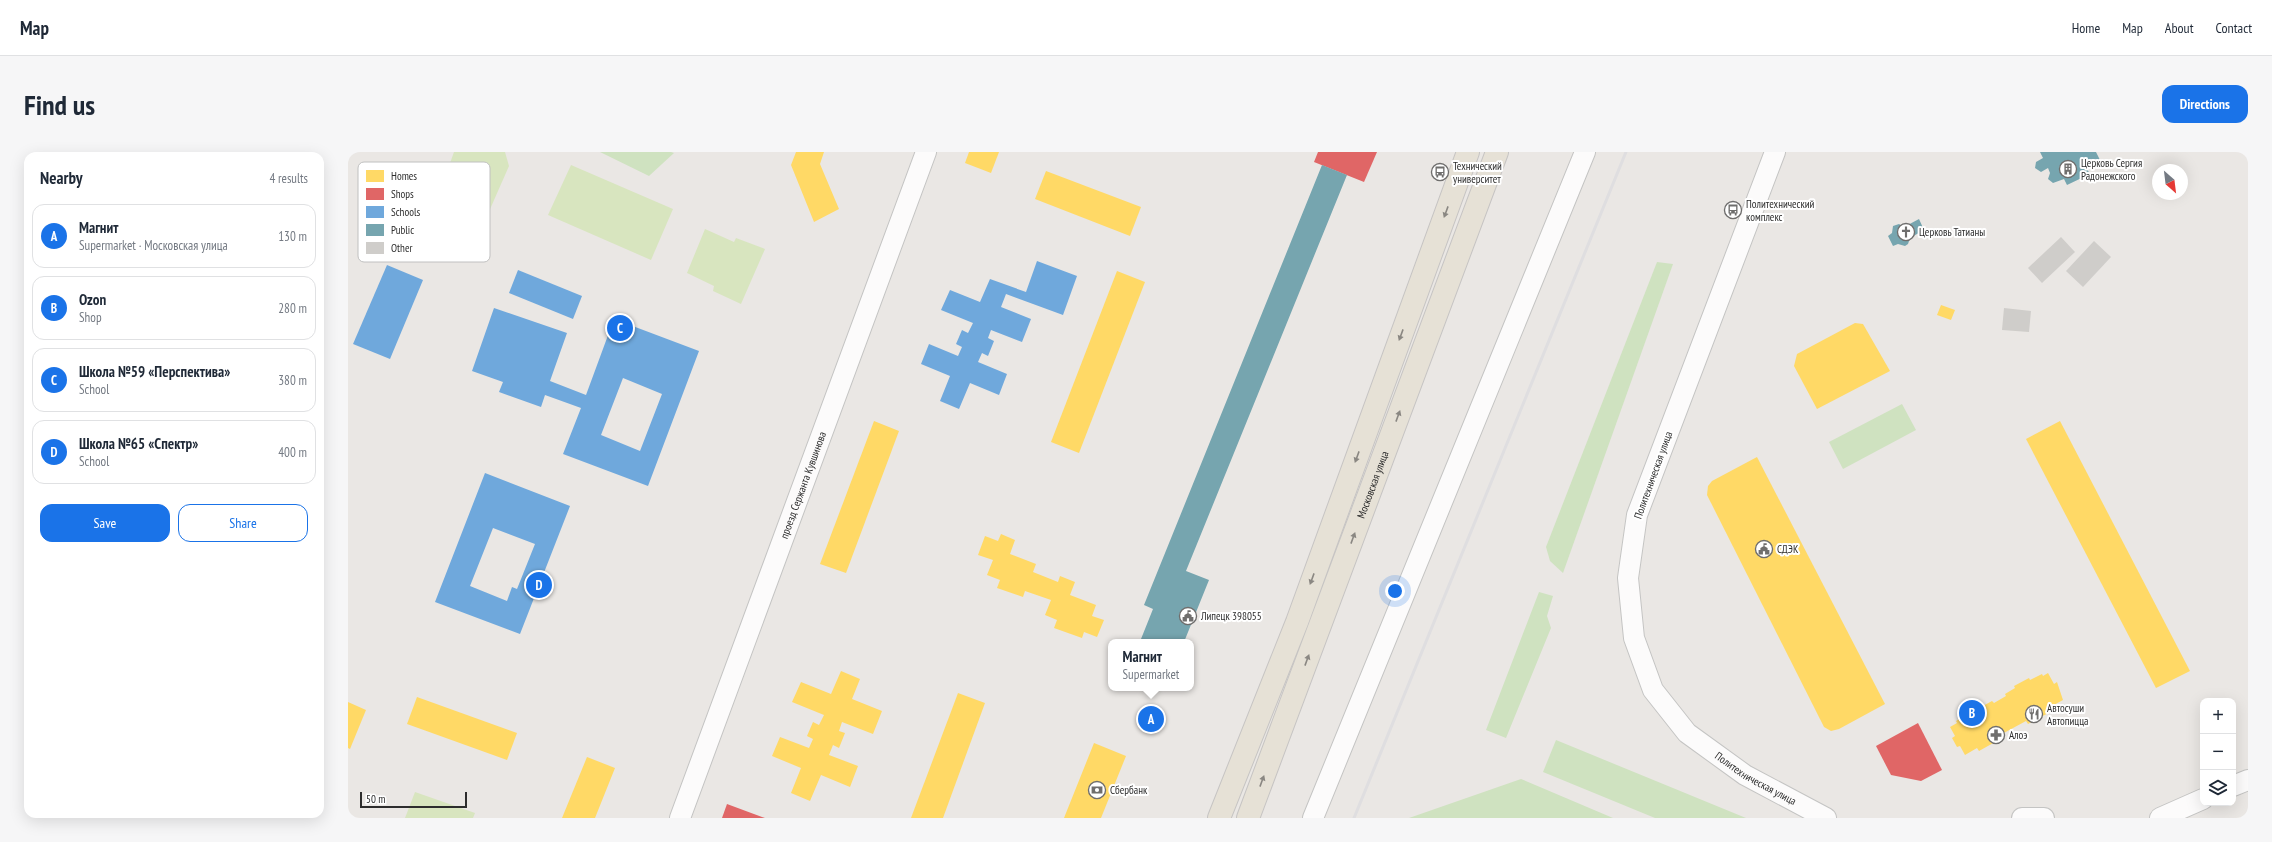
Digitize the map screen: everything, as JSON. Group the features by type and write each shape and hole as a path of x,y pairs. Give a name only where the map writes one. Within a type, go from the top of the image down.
{"main road":[{"path":"1219,818 1296,622 1468,152"},
{"name":"Московская улица","path":"1248,818 1497,152"}],"street":[{"name":"проезд Сержанта Кувшинова","path":"680,818 926,152"},
{"path":"1313,818 1585,152"},
{"name":"Политехническая улица","path":"1775,152 1637,515 1628,578 1634,638 1653,690 1687,733 1745,776 1826,818"},
{"path":"2236,785 2248,780"},
{"path":"2160,818 2200,800"},
{"path":"2023,818 2044,818"}],"green space":[{"path":"454,152 505,152 509,166 490,209 490,162 450,162"},
{"path":"600,152 671,152 674,153 649,176"},
{"path":"571,165 673,209 651,260 548,215"},
{"path":"705,229 734,242 736,238 765,249 741,304 713,291 714,286 687,273"},
{"path":"1657,262 1673,264 1563,573 1550,561 1546,547"},
{"path":"1902,404 1916,430 1843,469 1829,442"},
{"path":"1539,592 1553,596 1547,616 1551,628 1506,738 1486,730"},
{"path":"1556,740 1746,818 1655,818 1543,772"},
{"path":"1521,779 1613,818 1409,818"},
{"path":"415,792 475,813 473,818 405,818"}],"building: Homes":[{"path":"796,152 824,152 820,164 839,209 814,222 791,165"},
{"path":"969,152 999,152 991,173 965,163"},
{"path":"1046,171 1141,207 1130,236 1035,199"},
{"path":"1117,271 1145,282 1079,453 1051,442"},
{"path":"1941,305 1955,310 1951,320 1937,315"},
{"path":"1855,323 1863,324 1890,371 1817,409 1794,366 1797,354"},
{"path":"874,421 899,431 846,573 820,564"},
{"path":"2060,421 2190,671 2156,688 2026,439"},
{"path":"1757,457 1885,704 1839,729 1831,731 1824,727 1707,495 1708,486 1712,481"},
{"path":"1001,534 1015,540 1010,554 1036,564 1033,572 1058,582 1060,576 1075,582 1070,595 1096,605 1092,616 1104,620 1097,637 1084,632 1082,638 1054,628 1057,620 1045,615 1051,600 1025,591 1023,597 997,588 1000,580 987,575 993,560 978,555 985,536 998,541"},
{"path":"841,671 860,679 852,699 882,711 873,734 842,722 839,731 845,733 839,748 833,745 829,755 858,766 850,787 821,775 810,801 791,793 801,768 772,756 780,737 809,748 813,739 807,736 813,722 819,725 824,715 792,702 801,682 831,694"},
{"path":"2048,673 2054,684 2057,682 2063,700 2052,706 2054,710 2028,724 2026,721 2002,734 2004,737 1979,751 1977,748 1965,755 1960,746 1957,747 1952,738 1955,736 1950,727 1957,723 1956,721 1980,705 1981,707 1992,701 1994,703 2006,696 2005,694 2015,688 2014,686 2029,678 2030,680 2042,674 2043,676"},
{"path":"958,693 985,703 943,818 911,818"},
{"path":"417,697 517,733 507,760 407,724"},
{"path":"348,702 366,710 350,749 348,748"},
{"path":"1094,743 1126,756 1101,818 1064,818"},
{"path":"587,757 615,768 595,818 562,818"}],"building: Shops":[{"path":"1318,152 1377,152 1364,182 1314,162"},
{"path":"1918,723 1942,770 1921,781 1891,775 1876,746"},
{"path":"727,804 765,818 722,818"}],"building: Schools":[{"path":"1037,261 1077,276 1063,315 1006,294 1001,307 1031,319 1022,342 991,330 988,338 994,341 988,356 982,353 978,362 1007,374 999,395 970,383 959,409 940,401 950,376 921,364 929,344 958,356 962,347 956,344 962,330 968,333 973,323 941,310 950,290 980,302 990,279 1026,292"},
{"path":"387,265 423,280 390,359 353,344"},
{"path":"518,270 582,296 573,319 509,293"},
{"path":"494,308 567,333 550,381 586,395 614,319 699,351 648,486 563,454 581,408 545,395 541,407 499,392 503,382 472,371","holes":["623,378 662,394 640,451 601,435"]},
{"path":"485,473 570,506 520,634 435,602","holes":["493,528 535,544 517,589 512,587 507,601 470,586"]}],"building: Public":[{"name":"Церковь Сергия Радонежского","path":"2040,152 2096,152 2101,162 2087,169 2090,174 2067,185 2064,179 2053,183 2048,179 2050,173 2048,168 2041,172 2035,168 2036,162 2043,158"},
{"path":"1322,165 1347,175 1186,571 1209,580 1185,639 1141,639 1153,609 1144,605"},
{"name":"Церковь Татианы","path":"1919,219 1924,230 1910,238 1908,244 1905,246 1898,244 1893,246 1888,236 1892,233 1893,226 1899,224 1904,227"}],"building: Other":[{"path":"2061,237 2075,252 2042,283 2028,268"},
{"path":"2094,241 2111,257 2083,287 2066,271"},
{"path":"2004,308 2031,311 2029,332 2002,330"}],"railway":[{"path":"1354,818 1626,152"}],"place":[{"name":"Церковь Сергия Радонежского","path":"2068,169"},
{"name":"Технический университет","path":"1440,172"},
{"name":"Политехнический комплекс","path":"1733,210"},
{"name":"Церковь Татианы","path":"1906,232"},
{"name":"Школа №59 «Перспектива»","path":"620,328"},
{"name":"СДЭК","path":"1764,549"},
{"name":"Школа №65 «Спектр»","path":"539,585"},
{"name":"Липецк 398055","path":"1188,616"},
{"name":"Ozon","path":"1972,713"},
{"name":"Автосуши Автопицца","path":"2034,714"},
{"name":"Магнит","path":"1151,719"},
{"name":"Алоэ","path":"1996,735"},
{"name":"Сбербанк","path":"1097,790"}]}
